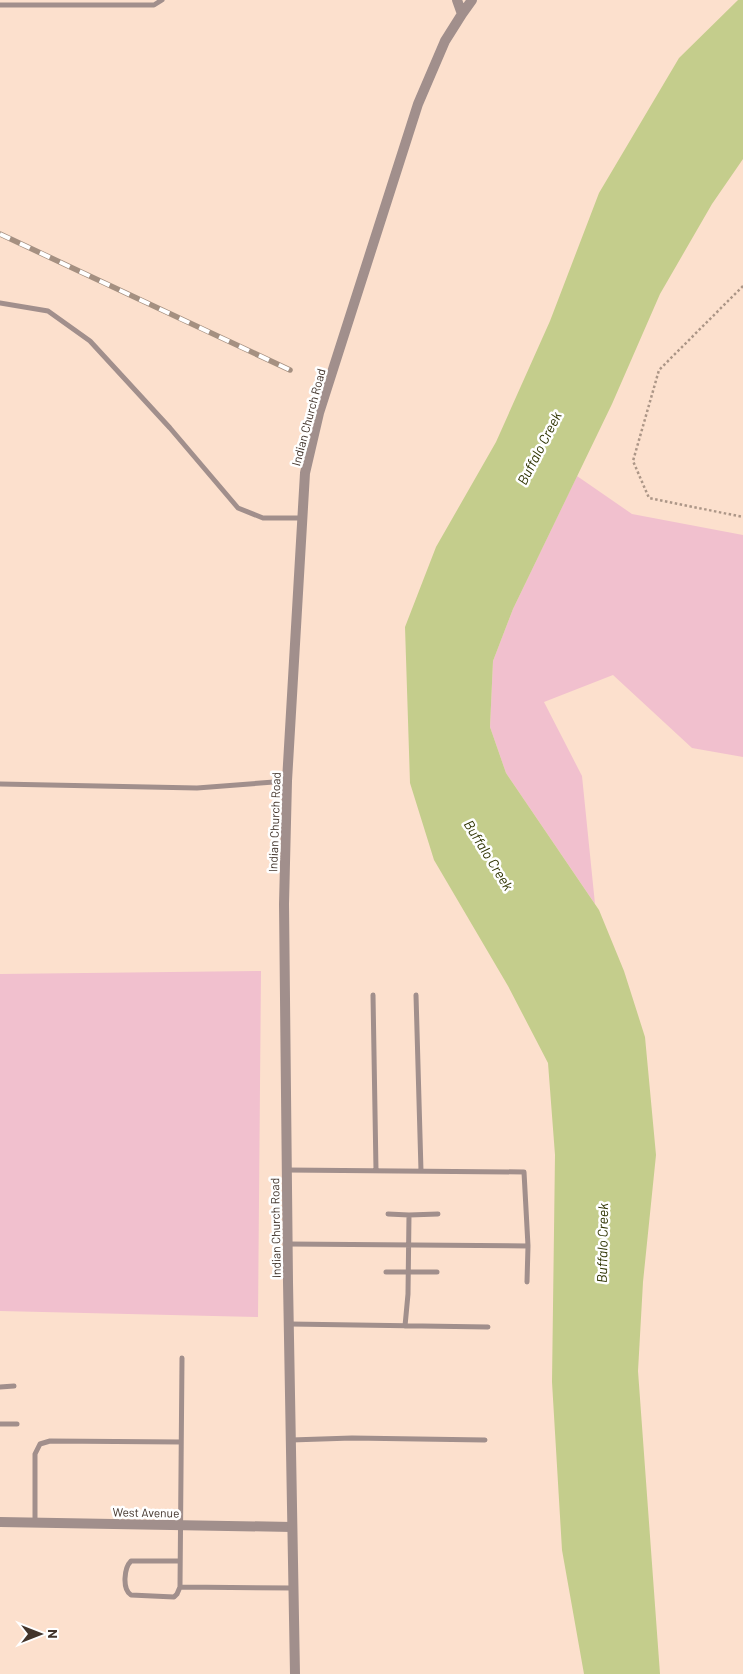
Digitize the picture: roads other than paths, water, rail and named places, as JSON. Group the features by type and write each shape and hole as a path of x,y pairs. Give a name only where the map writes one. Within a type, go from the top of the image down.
{"street":[{"path":"457,0 462,14"},
{"name":"Indian Church Road","path":"295,1674 284,904 287,781 305,473 319,413 418,104 445,41 472,0"},
{"name":"West Avenue","path":"0,1522 292,1527"}],"lane":[{"path":"0,5 154,5 162,0"},
{"path":"0,303 48,311 90,341 170,428 238,508 263,518 302,518"},
{"path":"0,784 197,788 287,781"},
{"path":"373,995 376,1170"},
{"path":"416,995 421,1171"},
{"path":"287,1170 524,1172 528,1246 527,1282"},
{"path":"388,1214 438,1214"},
{"path":"405,1326 408,1294 409,1215"},
{"path":"288,1244 528,1246"},
{"path":"386,1272 437,1272"},
{"path":"290,1324 488,1327"},
{"path":"180,1561 131,1561 126,1569 127,1592 131,1595 174,1597 180,1587 182,1358"},
{"path":"0,1387 14,1386"},
{"path":"0,1424 17,1424"},
{"path":"292,1440 352,1438 484,1440"},
{"path":"35,1522 35,1454 40,1444 50,1441 181,1442"},
{"path":"180,1587 294,1588"}],"water":[{"name":"Buffalo Creek","path":"738,0 743,0 743,159 712,204 660,294 612,404 513,609 493,661 490,727 506,773 599,910 624,971 645,1037 656,1155 643,1282 638,1371 660,1674 584,1674 562,1550 552,1382 555,1155 548,1063 508,986 434,860 410,783 405,627 436,547 496,442 550,321 599,193 679,58"}],"railway":[{"path":"0,234 290,370"}]}
